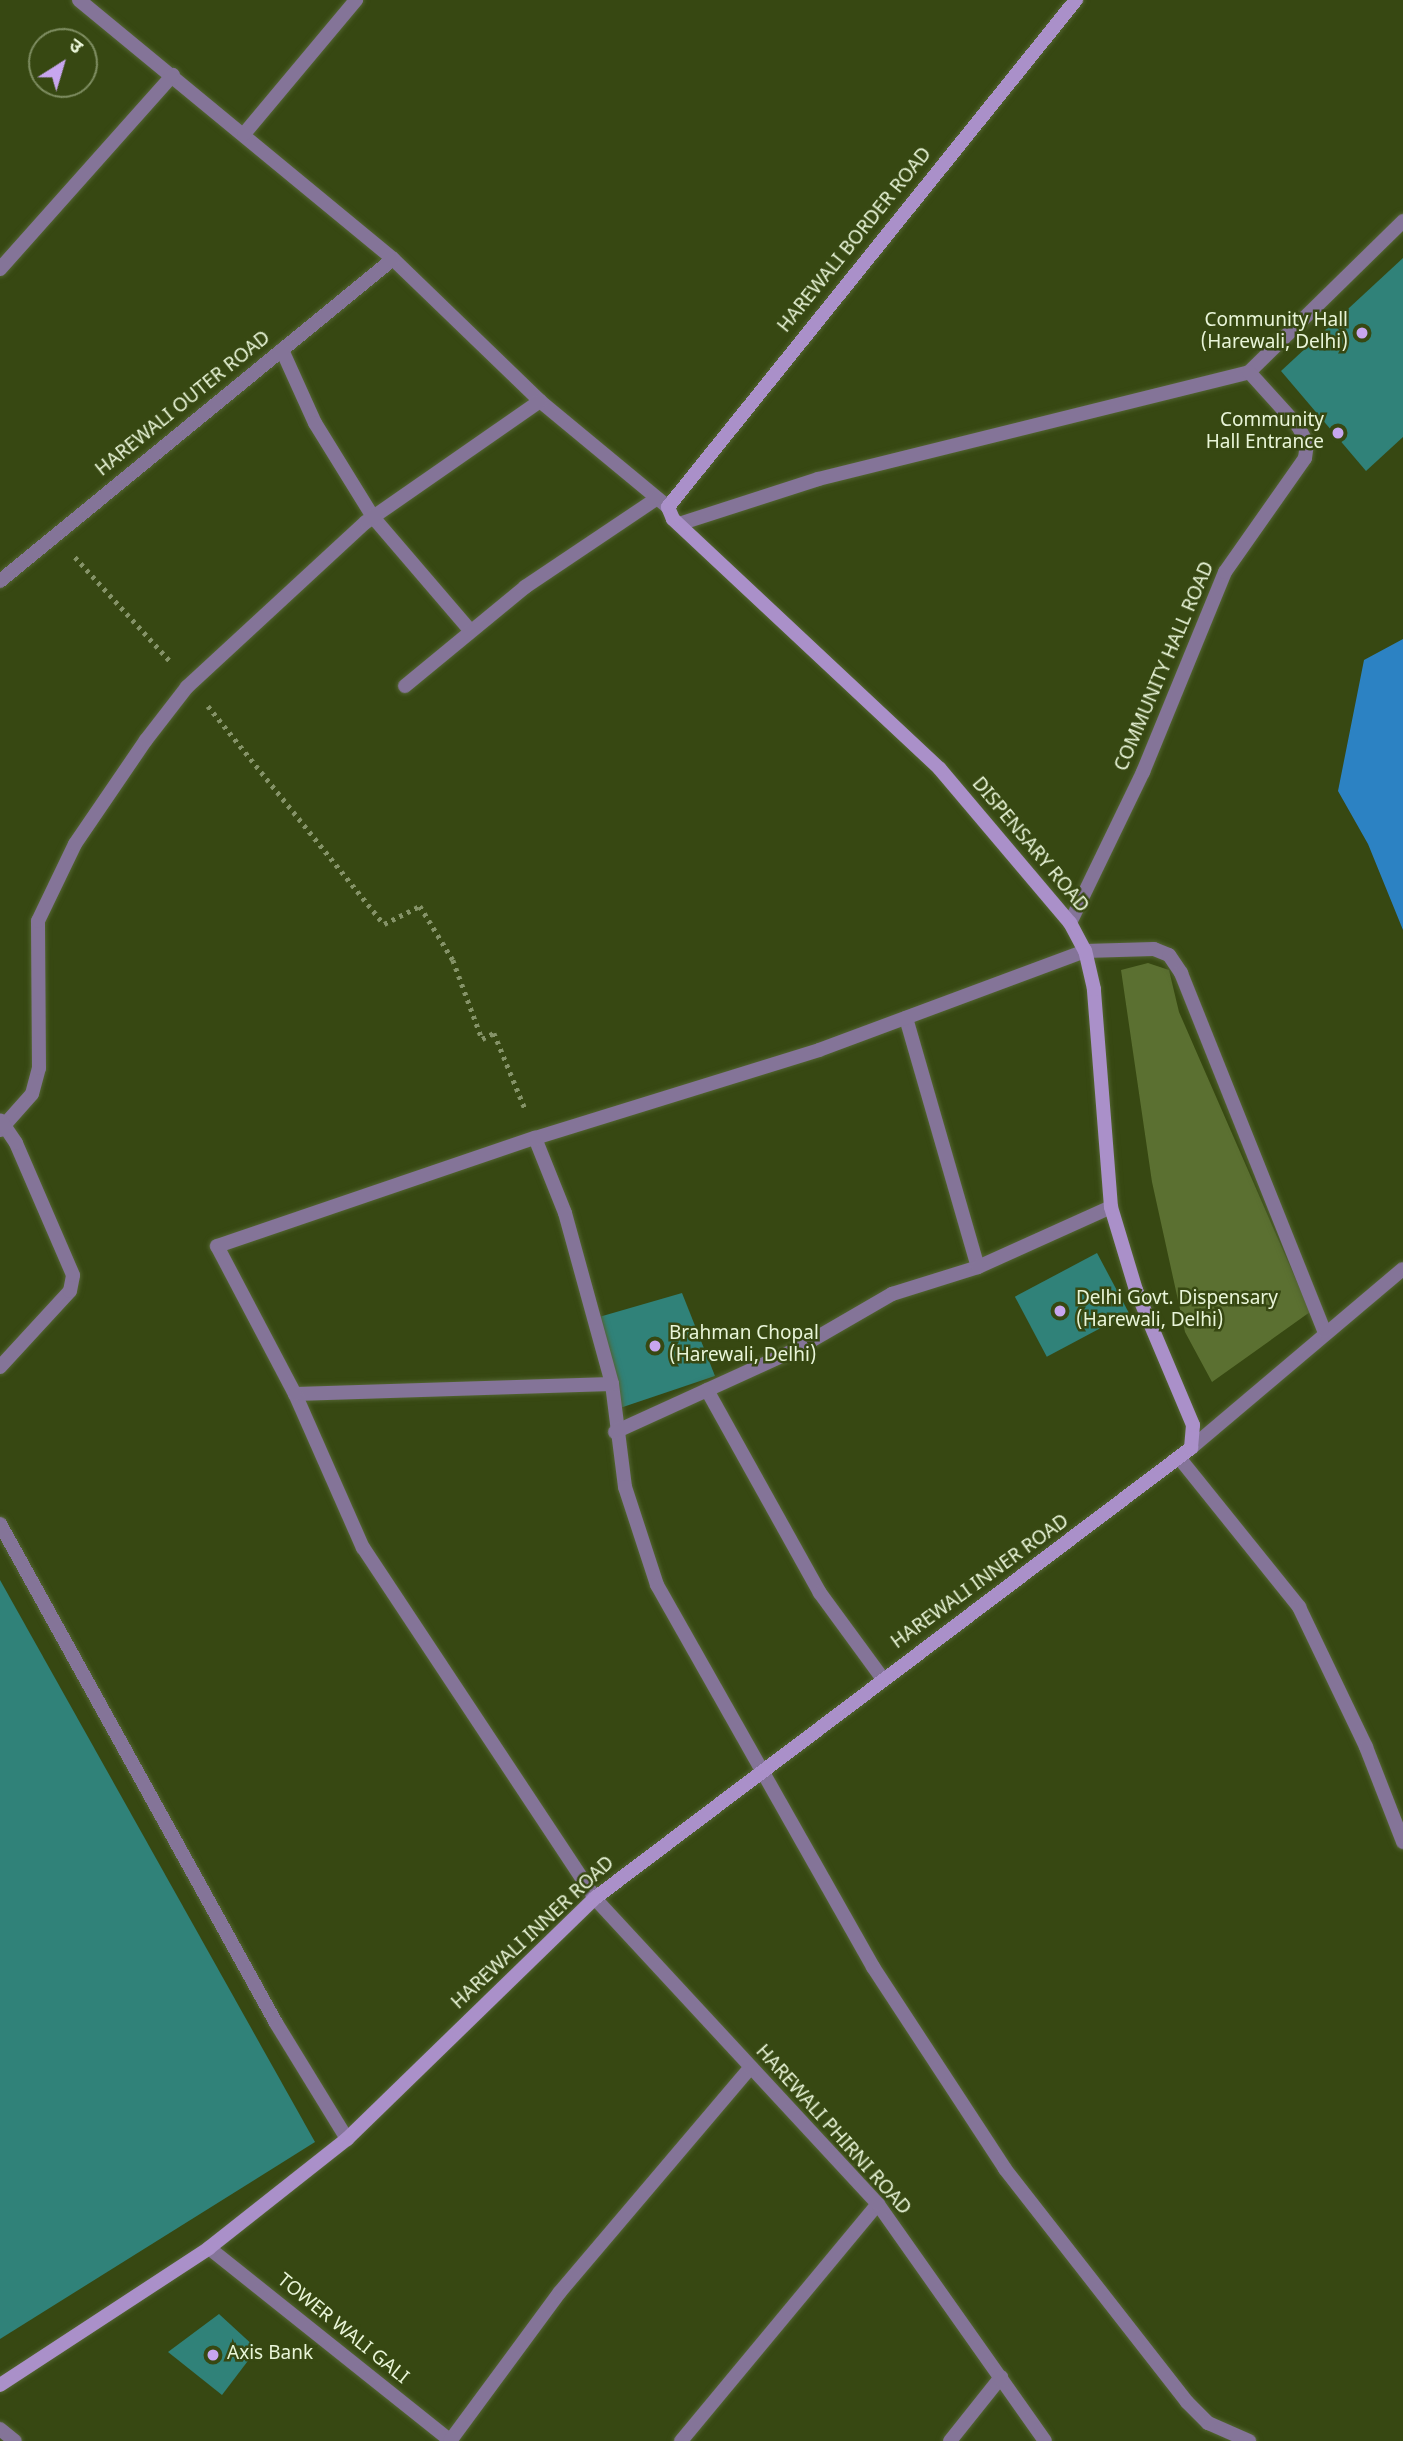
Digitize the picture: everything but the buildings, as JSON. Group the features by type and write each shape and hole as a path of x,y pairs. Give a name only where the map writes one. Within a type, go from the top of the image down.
{"street":[{"path":"79,0 393,259 540,401 668,507"},
{"path":"244,134 356,0"},
{"name":"HAREWALI BORDER ROAD","path":"668,507 1076,0"},
{"path":"0,269 173,75"},
{"path":"679,524 818,479 1249,372 1403,220"},
{"name":"HAREWALI OUTER ROAD","path":"0,581 393,259"},
{"path":"282,350 315,423 373,517 469,629"},
{"name":"COMMUNITY HALL ROAD","path":"1070,923 1143,772 1225,572 1304,458 1307,443 1298,426 1249,372"},
{"path":"0,1367 69,1291 73,1275 2,1125 32,1094 39,1068 38,921 55,880 146,740 191,684 373,517 540,401"},
{"path":"404,686 469,629 656,499"},
{"name":"DISPENSARY ROAD","path":"668,507 679,524 940,769 1070,923 1085,951 1094,989 1111,1207 1189,1448"},
{"path":"1249,2441 1208,2423 1187,2402 1005,2169 873,1967 657,1585 625,1487 615,1432 612,1384 565,1213 536,1138 819,1050 1085,951 1154,949 1169,956 1181,973 1324,1331"},
{"path":"905,1018 978,1267"},
{"name":"HAREWALI PHIRNI ROAD","path":"536,1138 217,1246 295,1394 363,1548 595,1898 749,2069 878,2204 1045,2441"},
{"path":"615,1432 797,1349 892,1294 978,1267 1111,1207"},
{"path":"1403,1269 1324,1331 1189,1448 1299,1607 1366,1747 1403,1842"},
{"path":"295,1394 612,1384"},
{"path":"707,1390 820,1593 883,1679"},
{"name":"HAREWALI INNER ROAD","path":"0,2385 209,2248 347,2139 595,1898 760,1769 1189,1448"},
{"path":"0,1524 276,2023 347,2139"},
{"path":"451,2441 560,2292 749,2069"},
{"path":"681,2441 878,2204"},
{"name":"TOWER WALI GALI","path":"209,2248 451,2441"},
{"path":"950,2441 1001,2377"},
{"path":"0,2429 15,2441"}],"path":[{"path":"55,536 191,684 384,924 420,906 453,960 482,1039 494,1033 536,1138"}],"green space":[{"path":"1148,963 1169,970 1179,1012 1310,1312 1212,1382 1185,1332 1152,1182 1121,970"}],"water":[{"path":"1403,639 1403,930 1368,844 1338,791 1364,660"}],"place":[{"name":"Community Hall (Harewali, Delhi)","path":"1362,333"},
{"name":"Community Hall Entrance","path":"1338,433"},
{"name":"Delhi Govt. Dispensary (Harewali, Delhi)","path":"1060,1311"},
{"name":"Brahman Chopal (Harewali, Delhi)","path":"655,1346"},
{"name":"Axis Bank","path":"213,2355"}]}
